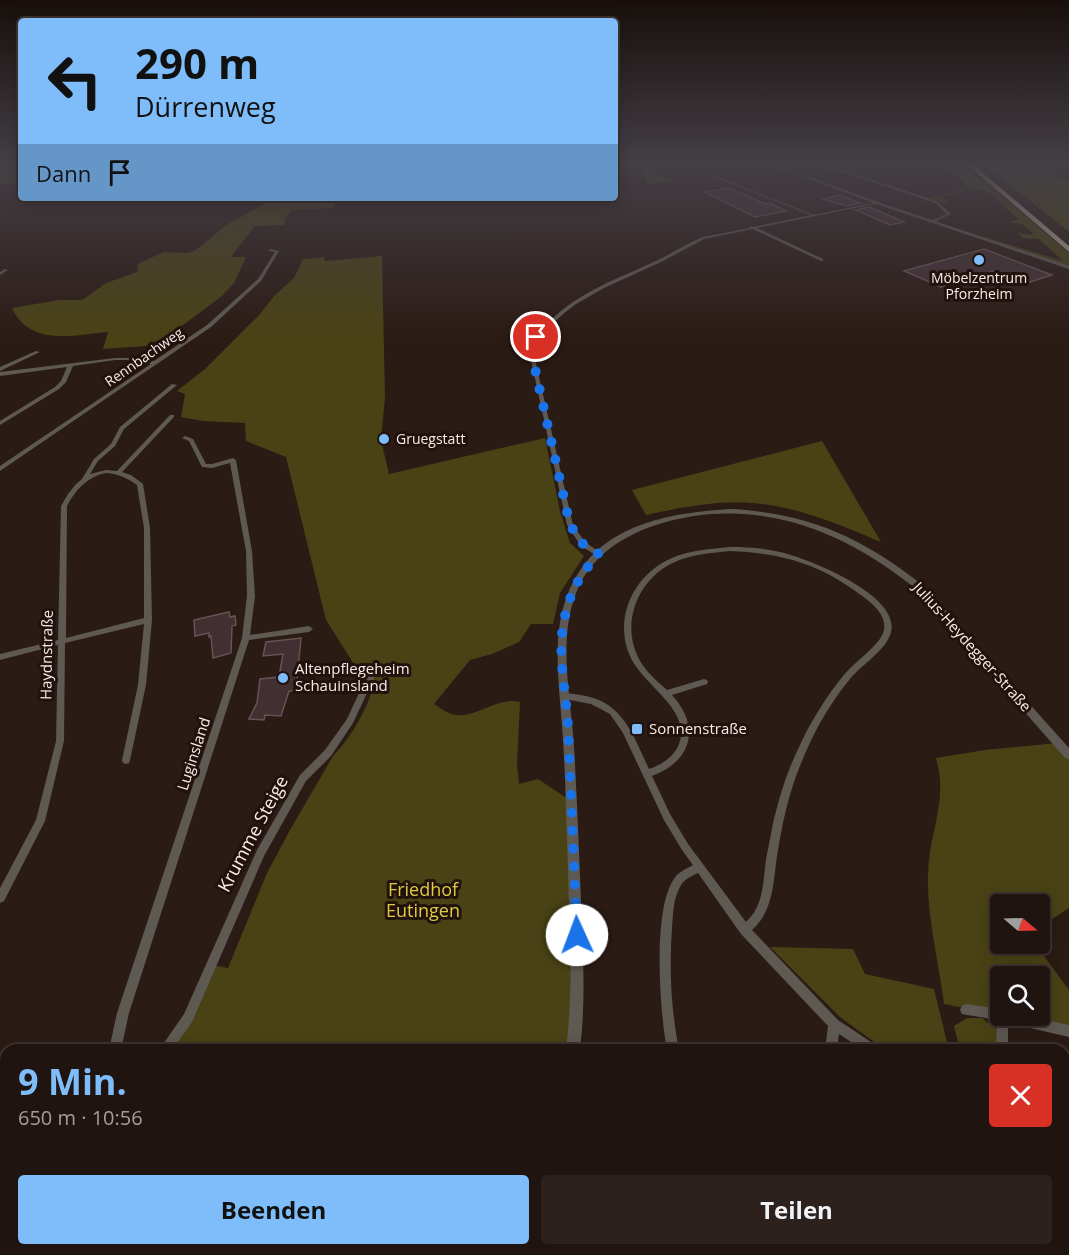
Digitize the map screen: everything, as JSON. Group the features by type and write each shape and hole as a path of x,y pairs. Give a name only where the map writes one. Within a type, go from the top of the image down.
{"highway":[{"path":"1037,221 1069,248"},
{"path":"1042,221 1069,248"}],"street":[{"path":"599,554 583,544 570,525 531,351 533,344 558,314 591,291 665,259 689,243 719,233 784,221"},
{"path":"928,221 1069,268"},
{"path":"751,227 822,260"},
{"name":"Rennbachweg","path":"0,469 209,326 260,280 277,250 270,250"},
{"path":"0,274 6,270"},
{"path":"0,369 38,352"},
{"path":"0,374 122,358 156,363"},
{"path":"0,423 57,388 63,382 71,364"},
{"name":"Haydnstraße","path":"0,898 40,821 60,741 64,506 76,485 85,478 96,460 113,445 122,428 174,385"},
{"path":"119,472 172,416"},
{"name":"Luginsland","path":"116,1044 123,1013 246,638 251,596 249,551 233,460 209,467 204,466 191,440 185,438"},
{"path":"85,478 99,473 119,472 140,484 147,528 148,620 142,685 126,760"},
{"name":"Julius-Heydegger-Straße","path":"573,1044 578,980 572,801 562,657 563,624 568,603 585,569 599,554 632,531 666,518 708,512 753,513 777,517 839,535 881,557 922,589 1069,755"},
{"path":"646,774 661,770 676,760 682,749 684,735 677,707 639,666 629,641 627,625 629,609 643,584 664,565 678,558 711,550 731,549 781,554 820,567 838,576 874,601 886,617 889,624 885,637 848,675 810,731 792,773 779,818 767,891 758,917 745,930"},
{"path":"0,657 148,620"},
{"path":"246,638 309,629"},
{"name":"Krumme Steige","path":"169,1044 188,1018 260,853 303,778 328,753 350,721 371,676"},
{"path":"666,694 704,682"},
{"path":"565,696 593,701 613,712 626,731 667,817 699,867 745,930 834,1024 864,1044"},
{"path":"672,1044 669,1033 666,948 671,897 677,883 685,874 699,867"},
{"path":"966,1010 990,1014"},
{"path":"832,1044 834,1024"},
{"path":"1002,1026 1002,1044"},
{"path":"1047,1026 1069,1031"}],"green space":[{"path":"235,221 285,221 284,225 255,226 231,257 246,257 234,283 222,296 171,334 146,346 103,349 108,332 67,336 41,334 30,329 12,308 59,300 82,300 106,283 137,272 138,264 163,252 187,253 196,250"},
{"path":"1031,221 1069,253 1069,267 961,230 1063,261 1039,239 1023,238 1018,233 1032,235 1033,233 1022,224 1009,222"},
{"path":"1055,221 1069,221 1069,232"},
{"name":"Friedhof Eutingen","path":"382,256 385,397 381,440 389,474 545,438 560,511 570,543 584,556 560,593 553,624 531,624 519,642 492,654 470,660 434,704 444,711 463,715 504,702 520,702 517,764 519,784 538,779 571,801 573,1044 168,1044 212,965 228,968 267,873 333,756 358,722 374,684 364,680 326,620 286,457 246,441 245,423 203,421 181,417 185,394 177,391 205,369 260,314 275,295 294,278 303,259 324,257 325,261"},
{"path":"822,441 881,542 818,517 769,505 740,502 713,504 646,515 632,490"},
{"path":"1058,743 1069,755 1069,908 1050,920 1050,894 990,894 990,954 1042,954 1069,990 1069,1031 1046,1026 1050,1026 1050,966 990,966 990,1013 944,1004 928,892 929,861 940,789 936,758 985,750"},
{"path":"770,947 853,949 865,974 934,989 948,1044 877,1044 840,1017"},
{"path":"967,1018 982,1018 999,1031 998,1044 958,1044 954,1026"}],"building":[{"path":"880,221 904,222 890,225"},
{"name":"Möbelzentrum Pforzheim","path":"984,249 1052,275 1024,284 993,271 941,287 904,271"},
{"path":"229,612 230,617 235,616 236,625 232,626 231,653 213,658 211,636 209,637 209,633 195,636 194,620"},
{"name":"Altenpflegeheim Schauinsland","path":"301,638 296,690 289,691 281,716 265,715 264,720 249,719 257,703 260,679 279,677 283,654 263,656 266,642"}],"place":[{"name":"Möbelzentrum Pforzheim","path":"979,260"},
{"name":"Gruegstatt","path":"384,439"},
{"name":"Altenpflegeheim Schauinsland","path":"283,678"},
{"name":"Sonnenstraße","path":"637,729"}],"route":[{"path":"536,337 531,351 570,525 575,536 583,544 599,554 585,569 575,585 563,624 562,657 572,801 577,935"}]}
